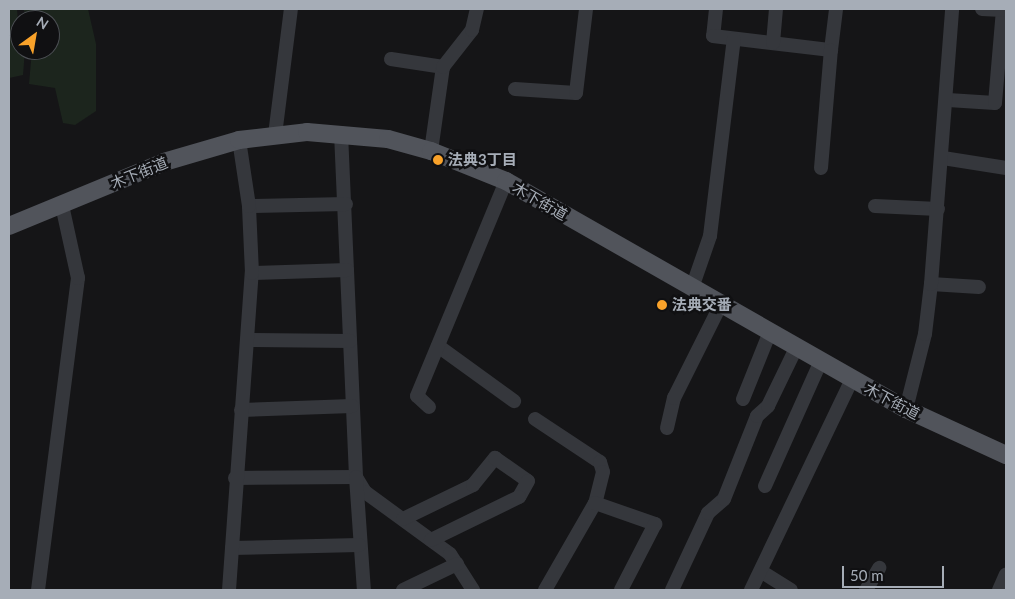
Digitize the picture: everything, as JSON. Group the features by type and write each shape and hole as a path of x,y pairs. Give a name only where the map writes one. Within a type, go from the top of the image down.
{"main road":[{"name":"木下街道","path":"9,226 164,162 239,140 275,135 341,134 431,150 506,181 906,409 1006,455"}],"street":[{"path":"275,135 291,9"},
{"path":"431,150 443,67 472,30 477,9"},
{"path":"514,89 576,93 586,9"},
{"path":"716,9 713,36 831,50"},
{"path":"773,43 776,9"},
{"path":"821,168 836,9"},
{"path":"906,409 925,334 931,284 948,100 952,9"},
{"path":"948,100 996,103 1003,10 982,9"},
{"path":"692,288 710,236 734,38"},
{"path":"391,59 443,67"},
{"path":"341,134 346,204 352,406 359,544 364,590"},
{"path":"229,590 252,273 249,206 239,140"},
{"path":"943,158 1006,168"},
{"path":"429,407 417,396 506,181"},
{"path":"249,206 346,204"},
{"path":"38,590 78,278 62,205"},
{"path":"875,206 938,209"},
{"path":"252,273 347,270"},
{"path":"931,284 979,287"},
{"path":"667,428 674,398 721,304"},
{"path":"743,399 770,332"},
{"path":"247,340 350,341"},
{"path":"438,346 514,401"},
{"path":"672,590 708,513 724,499 757,416 768,406 796,346"},
{"path":"765,486 821,361"},
{"path":"752,590 852,379"},
{"path":"241,410 352,406"},
{"path":"535,418 600,462 603,472 595,503 545,590"},
{"path":"403,519 473,485 495,458 528,481 518,497 431,540"},
{"path":"236,478 356,478"},
{"path":"356,478 364,492 431,540 457,564 474,590"},
{"path":"595,503 655,524 621,590"},
{"path":"232,548 359,544"},
{"path":"403,590 457,564"},
{"path":"866,590 879,568"},
{"path":"762,572 791,590"}],"shaded area":[{"path":"9,9 17,9 10,10 10,60 24,60 23,75 9,78"},
{"path":"88,9 96,44 96,111 75,125 63,123 55,88 29,84 31,60 60,60 60,10 24,10"}],"place":[{"name":"法典3丁目","path":"438,160"},
{"name":"法典交番","path":"662,305"}]}
